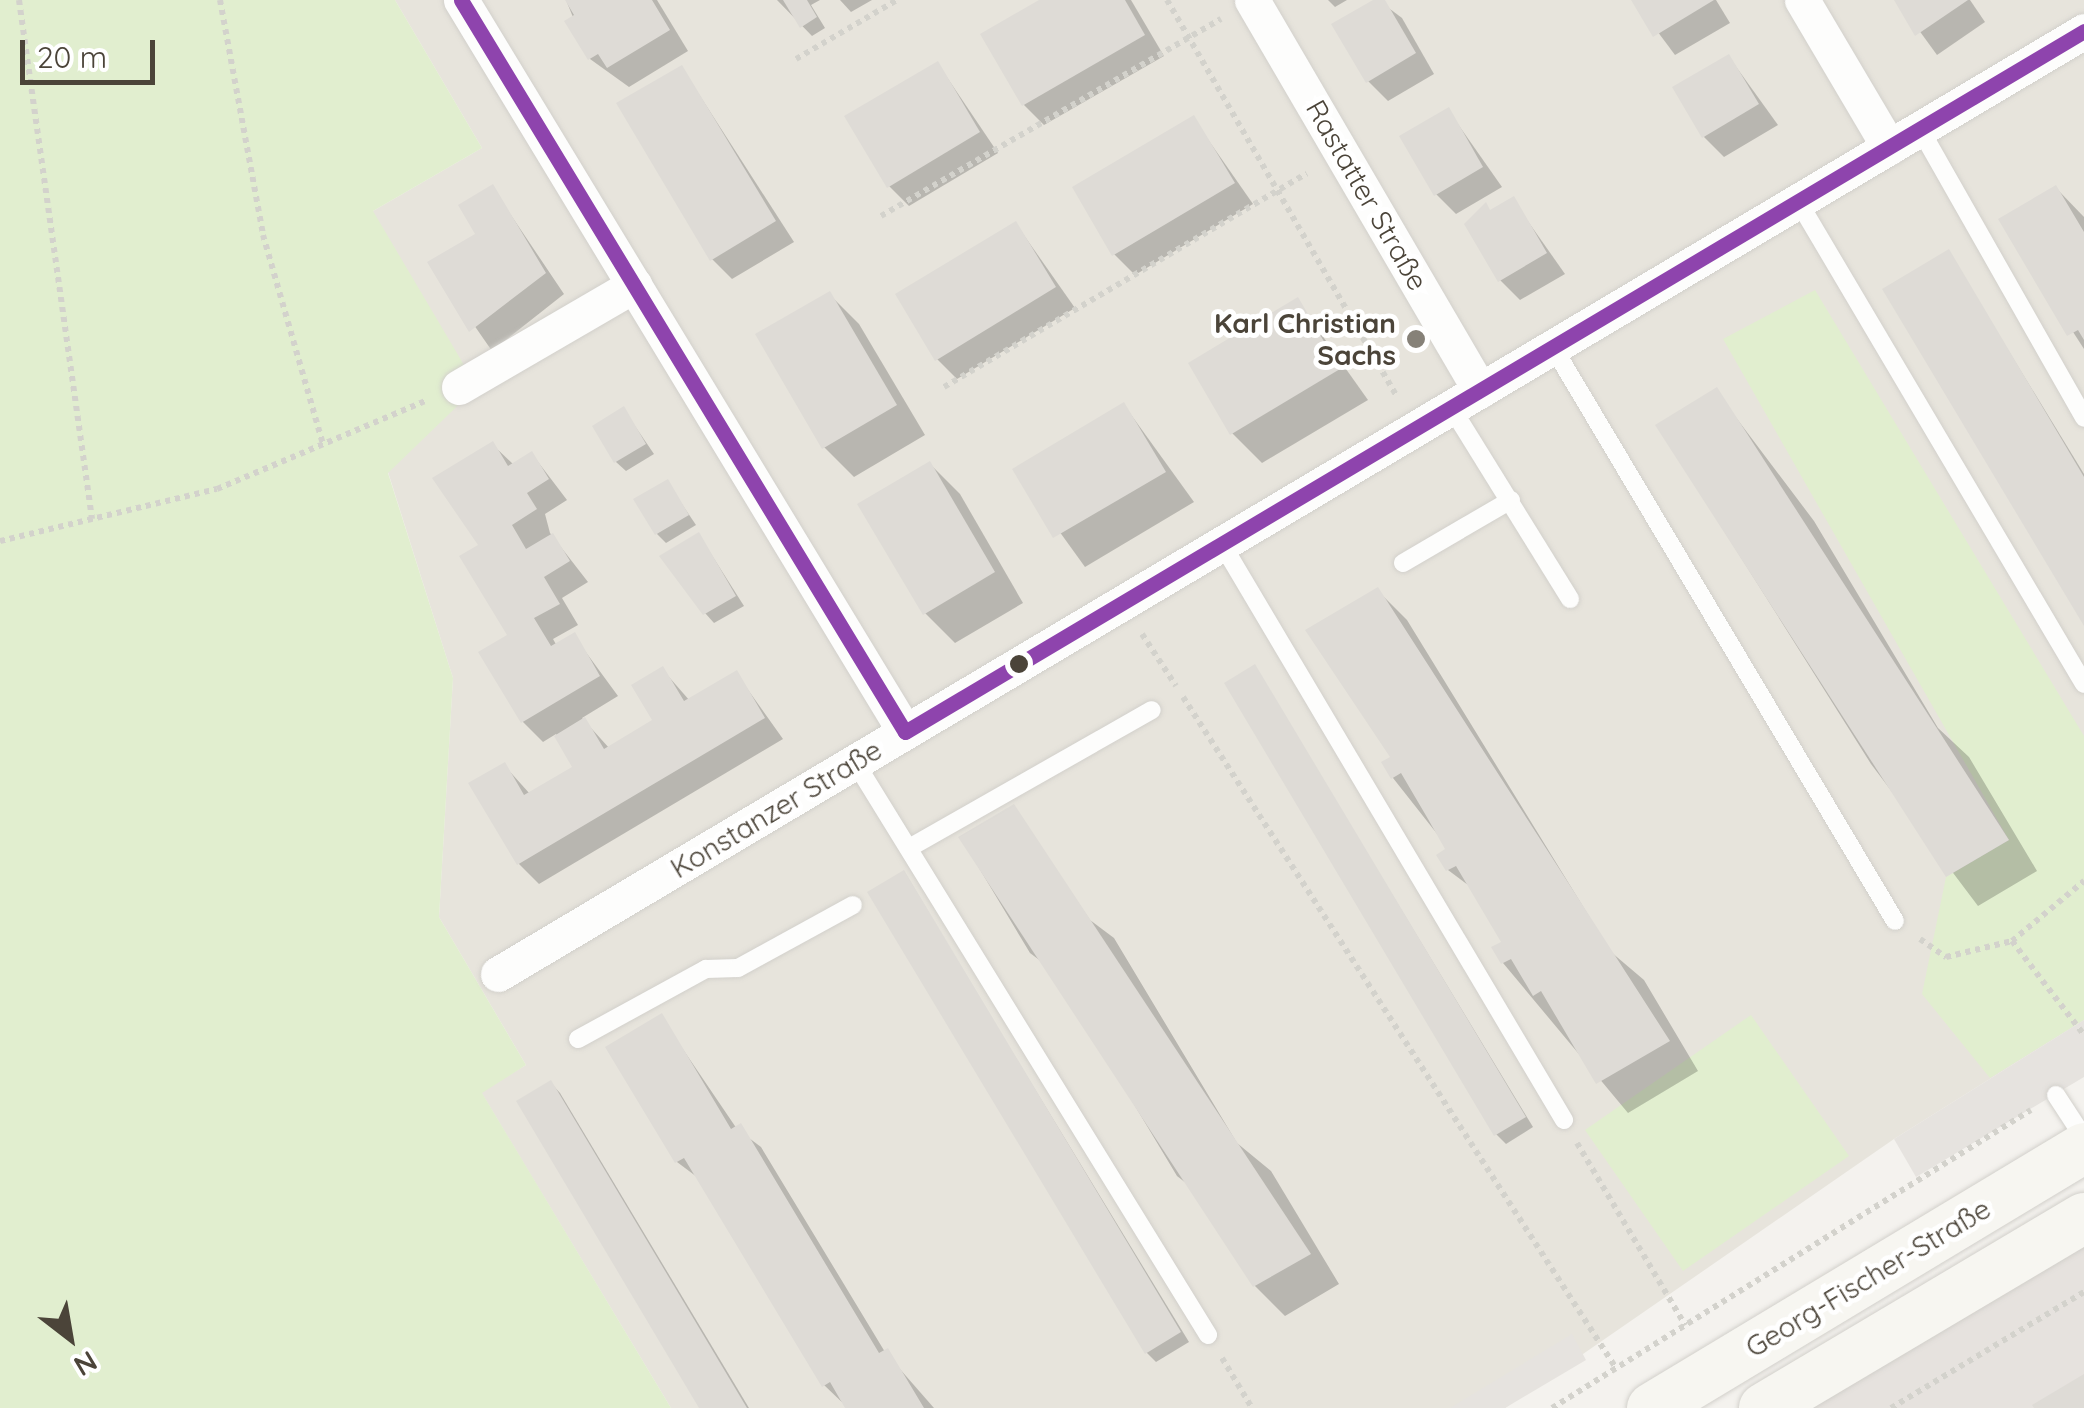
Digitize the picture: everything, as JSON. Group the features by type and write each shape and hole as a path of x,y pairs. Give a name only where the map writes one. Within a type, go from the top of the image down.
{"main road":[{"name":"Georg-Fischer-Straße","path":"1652,1408 1703,1395 2084,1148"},
{"path":"1764,1408 2084,1218"}],"street":[{"path":"461,0 904,732"},
{"name":"Rastatter Straße","path":"1252,0 1342,152 1466,399"},
{"path":"1802,0 1889,147"},
{"name":"Konstanzer Straße","path":"498,974 2084,31"},
{"path":"459,387 634,285"}],"lane":[{"path":"1920,128 2084,418"},
{"path":"1798,201 2084,684"},
{"path":"1553,347 1895,921"},
{"path":"1466,399 1512,500 1570,598"},
{"path":"1404,563 1512,500"},
{"path":"1222,544 1564,1120"},
{"path":"909,848 1152,710"},
{"path":"855,762 1208,1335"},
{"path":"578,1039 706,969 738,968 853,905"},
{"path":"2056,1095 2084,1138"}],"path":[{"path":"19,0 92,519"},
{"path":"220,0 263,235 323,444"},
{"path":"796,59 897,0"},
{"path":"1167,0 1414,429"},
{"path":"880,216 1252,0"},
{"path":"944,387 1342,152"},
{"path":"0,541 217,489 459,387"},
{"path":"1122,603 1616,1368"},
{"path":"1895,921 1946,957 2012,942 2084,881"},
{"path":"2012,942 2084,1036"},
{"path":"1552,1408 1564,1405 1616,1368 2056,1095"},
{"path":"1564,1120 1685,1325"},
{"path":"1891,1408 2084,1292"},
{"path":"1208,1335 1252,1408"}],"shaded area":[{"path":"395,0 2084,0 2084,1020 1894,1139 1505,1408 671,1408 481,1092 526,1065 439,917 453,678 388,472 373,211 482,148"},
{"path":"2084,1020 2084,1077 1916,1177 1894,1139"},
{"path":"2084,1218 2084,1408 1764,1408"},
{"path":"1572,1334 1586,1360 1505,1408 1450,1408"}],"green space":[{"path":"0,0 395,0 482,148 373,211 477,387 388,473 453,678 439,917 526,1065 482,1093 671,1408 0,1408"},
{"path":"1815,290 2084,736 2084,1020 1990,1078 1922,994 1946,877 2009,840 1723,339"},
{"path":"1751,1015 1849,1156 1683,1271 1585,1130"}],"building":[{"path":"565,0 652,0 670,30 607,68 598,54 588,60 564,21 574,15"},
{"path":"783,0 807,0 817,17 800,28"},
{"path":"1039,0 1125,0 1145,35 1022,106 980,34"},
{"path":"1373,0 1385,0 1416,53 1366,83 1331,24"},
{"path":"1631,0 1714,0 1653,37"},
{"path":"1894,0 1968,0 1915,36"},
{"path":"1729,54 1759,104 1702,138 1672,87"},
{"path":"938,61 980,132 887,188 844,116"},
{"path":"682,65 776,221 710,261 616,103"},
{"path":"1449,107 1483,167 1434,196 1399,136"},
{"path":"1194,115 1235,183 1112,256 1072,187"},
{"path":"493,184 546,273 469,332 427,262 475,234 458,205"},
{"path":"2056,185 2084,232 2084,340 2078,330 2067,336 1998,219"},
{"path":"1514,196 1547,253 1498,282 1464,224 1486,202 1490,210"},
{"path":"1016,221 1056,287 935,361 895,294"},
{"path":"1949,249 2084,477 2084,626 1882,289"},
{"path":"830,291 897,405 822,449 755,334"},
{"path":"1298,297 1340,369 1230,435 1188,363"},
{"path":"1717,387 2009,840 1946,877 1655,425"},
{"path":"1124,402 1166,472 1053,538 1012,469"},
{"path":"624,406 646,444 614,463 592,426"},
{"path":"493,441 508,466 532,451 549,479 527,493 537,509 512,525 526,549 553,533 570,561 544,577 560,604 534,618 551,646 575,632 600,676 521,723 478,652 507,635 459,556 478,545 432,478"},
{"path":"930,461 995,572 923,615 857,504"},
{"path":"668,479 689,515 655,535 633,499"},
{"path":"699,532 736,596 703,615 659,556"},
{"path":"1378,587 1670,1041 1596,1084 1541,991 1533,996 1511,959 1501,964 1491,947 1501,942 1456,866 1446,871 1436,855 1445,849 1428,819 1401,773 1391,779 1381,762 1390,757 1305,630"},
{"path":"1255,664 1526,1117 1494,1136 1224,683"},
{"path":"663,666 684,701 737,670 765,718 517,865 468,783 505,762 524,795 572,767 554,736 585,717 604,749 652,720 631,685"},
{"path":"1014,804 1311,1254 1253,1287 958,837"},
{"path":"904,870 1181,1332 1145,1354 867,892"},
{"path":"662,1013 731,1129 741,1123 879,1353 888,1348 924,1408 845,1408 830,1382 822,1387 684,1158 675,1163 605,1047"},
{"path":"551,1080 747,1408 699,1408 516,1101"},
{"path":"2084,1374 2084,1408 2032,1405"}],"transit line":[{"path":"461,0 905,732 2084,31"}],"place":[{"name":"Karl Christian Sachs","path":"1416,339"}]}
